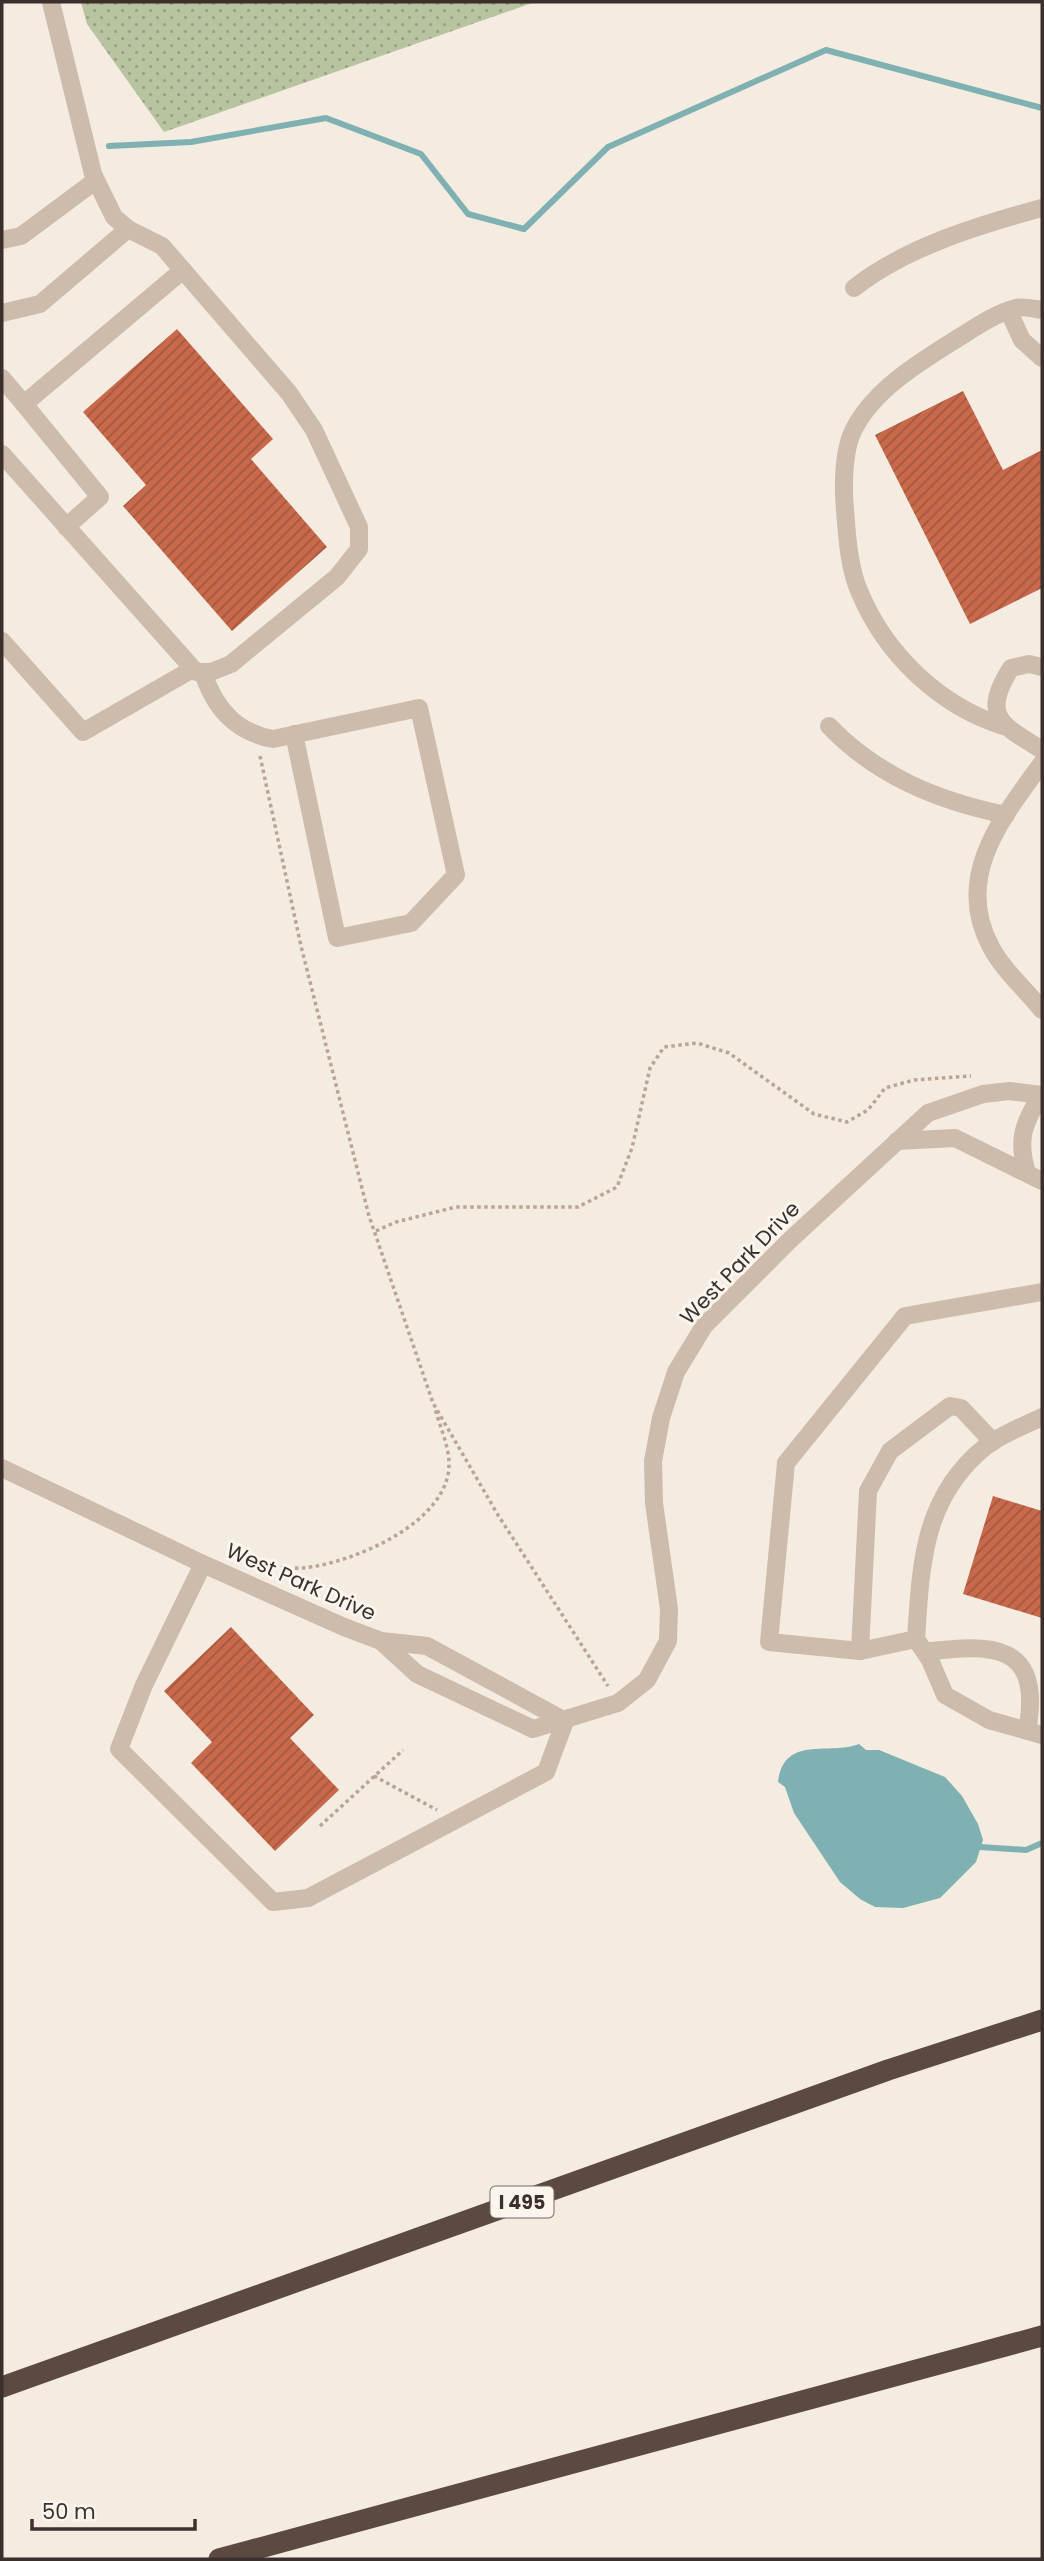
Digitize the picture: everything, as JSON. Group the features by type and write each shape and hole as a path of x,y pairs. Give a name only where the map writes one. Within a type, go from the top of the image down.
{"highway":[{"name":"I 495","path":"2,2387 805,2099 1042,2020"},
{"path":"219,2559 1042,2336"}],"street":[{"path":"2,641 83,732 197,671 231,664 337,577 351,562 360,538 355,514 304,413 183,270 152,239 128,229 114,217 95,181 51,2"},
{"path":"2,240 21,236 95,181"},
{"path":"854,288 933,244 973,227 1042,208"},
{"path":"2,313 40,304 128,229"},
{"path":"24,404 183,270"},
{"path":"1042,310 1017,307 921,361 875,398 852,432 844,488 848,539 859,592 891,647 933,690 973,717 1003,726 1042,750"},
{"path":"1009,312 1023,340 1042,358"},
{"path":"2,378 100,497 66,527"},
{"path":"2,454 197,671 212,698 229,717 256,736 273,739 294,734 419,708 456,875 411,923 337,938 294,734"},
{"path":"1003,726 995,711 997,690 1011,668 1029,664 1042,667"},
{"path":"829,726 846,744 881,771 919,790 969,807 1006,815"},
{"path":"1042,763 993,834 978,878 978,915 992,949 1042,1010"},
{"name":"West Park Drive","path":"381,1642 416,1674 533,1729 618,1703 647,1680 668,1641 669,1609 654,1503 653,1461 661,1418 676,1372 704,1326 790,1240 928,1113 954,1101 1009,1091 1042,1095 1029,1114 1020,1149 1035,1177"},
{"name":"West Park Drive","path":"897,1141 955,1138 1035,1177"},
{"path":"1042,1292 905,1316 786,1463 769,1642 860,1651 920,1646 976,1648 1013,1654 1022,1661 1034,1689 1035,1733 989,1720 945,1695 920,1646 921,1574 929,1523 966,1465 993,1442 1042,1417"},
{"path":"860,1651 868,1491 890,1451 950,1406 961,1408 993,1442"},
{"name":"West Park Drive","path":"2,1468 203,1564 381,1642 427,1646 565,1721"},
{"path":"203,1564 144,1685 119,1749 273,1902 309,1899 546,1772 565,1721"}],"path":[{"path":"223,1573 272,1566 303,1568 349,1558 388,1543 435,1503 443,1488 450,1461 376,1231 301,946 256,736"},
{"path":"376,1231 396,1222 456,1207 579,1207 617,1187 632,1148 650,1068 664,1047 697,1043 729,1053 814,1114 847,1122 867,1110 884,1088 914,1080 981,1075"},
{"path":"433,1403 499,1515 618,1703"},
{"path":"320,1826 402,1750"},
{"path":"374,1776 434,1808 453,1822"}],"green space":[{"path":"81,2 535,2 164,132 87,24"}],"water":[{"path":"859,1744 866,1750 879,1750 945,1777 962,1796 978,1824 983,1840 976,1862 940,1898 903,1908 875,1907 860,1899 840,1882 794,1813 785,1787 778,1782 782,1767 789,1758 799,1752"}],"building":[{"path":"177,329 273,439 251,459 327,547 232,631 123,506 146,485 83,412"},
{"path":"963,391 1003,470 1042,450 1042,588 970,624 875,435"},
{"path":"993,1496 1042,1511 1042,1618 963,1594"},
{"path":"231,1627 314,1715 290,1738 339,1790 275,1851 191,1763 212,1742 164,1691"}],"waterway":[{"path":"109,146 191,142 326,118 421,154 468,214 524,229 608,147 826,50 1042,108"},
{"path":"980,1847 1026,1850 1042,1843"}]}
